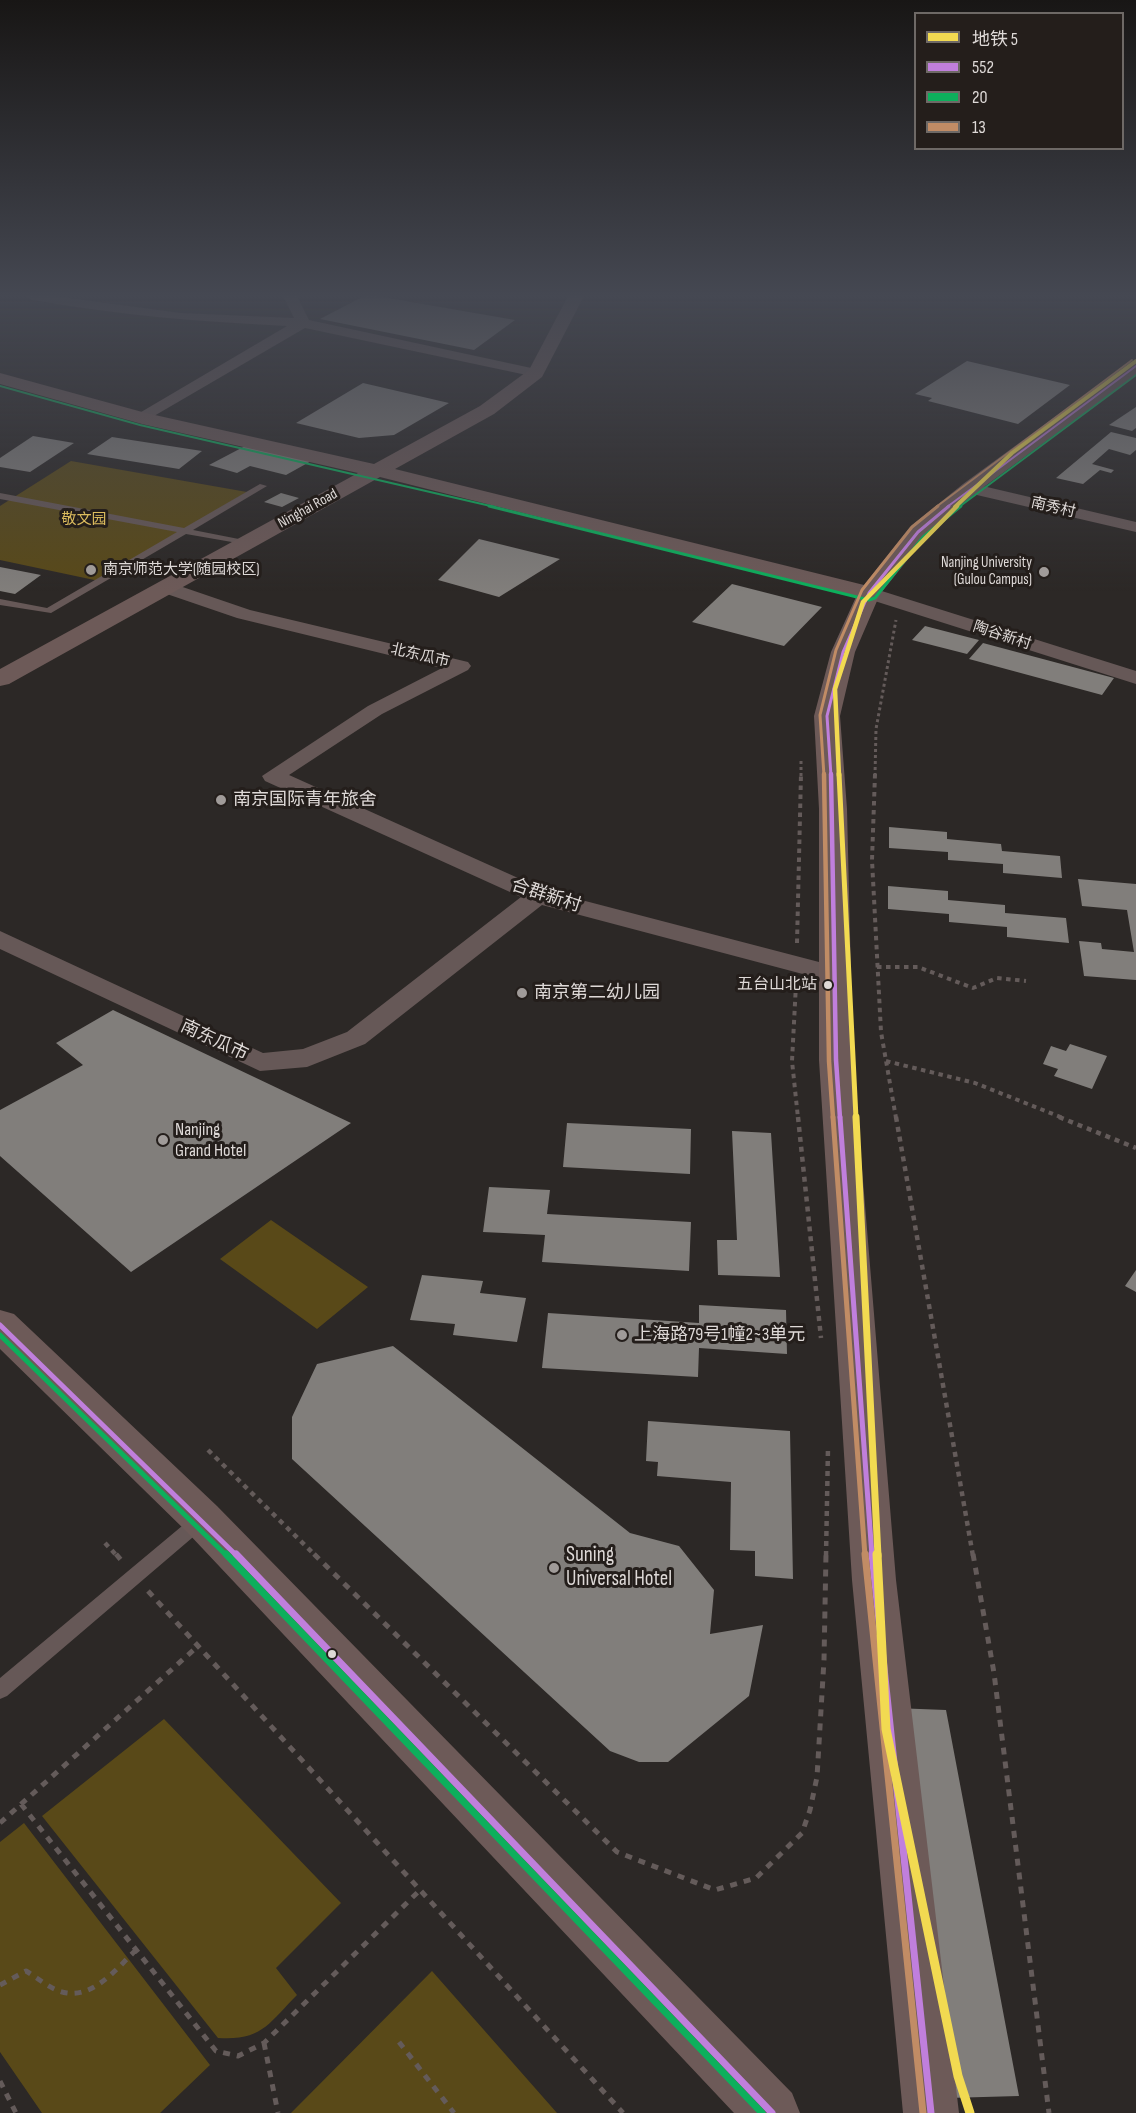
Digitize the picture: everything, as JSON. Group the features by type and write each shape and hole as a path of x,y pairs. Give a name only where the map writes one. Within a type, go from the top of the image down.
{"main road":[{"path":"59,395 142,418 375,471 884,598"},
{"name":"Ninghai Road","path":"0,680 487,410 507,395"},
{"path":"930,2113 874,1580 836,1060 815,970 833,809 827,716 843,652 884,598 918,532 970,488 1097,395"},
{"path":"0,1325 202,1519 772,2113"}],"street":[{"path":"142,418 182,395"},
{"name":"南秀村","path":"970,488 1136,527"},
{"name":"北东瓜市","path":"168,588 244,614 461,666 375,710 273,776"},
{"name":"陶谷新村","path":"884,598 1136,678"},
{"name":"合群新村","path":"273,776 467,866 538,896 815,970"},
{"name":"南东瓜市","path":"0,939 260,1062 307,1059 356,1038 538,896"}],"lane":[{"path":"0,602 48,611 263,486"},
{"path":"0,496 246,543"},
{"path":"0,1690 202,1519"}],"path":[{"path":"884,598 876,729 872,860 881,1032 994,1673 1049,2113"},
{"path":"801,756 815,970 792,1061 821,1342"},
{"path":"877,967 918,967 973,988 997,978 1026,981"},
{"path":"886,1061 975,1083 1136,1148"},
{"path":"208,1450 617,1852 715,1890 756,1878 802,1833 810,1810 817,1777 824,1659 828,1436"},
{"path":"105,1543 623,2113"},
{"path":"0,1823 198,1646"},
{"path":"21,1804 216,2051 238,2056 264,2043 420,1890"},
{"path":"0,1985 26,1971 67,1993 85,1992 136,1950"},
{"path":"399,2042 454,2113"},
{"path":"264,2043 277,2098 278,2113"},
{"path":"0,2081 16,2113"}],"green space":[{"name":"敬文园","path":"71,461 247,492 99,581 0,560 0,506"},
{"path":"271,1220 368,1287 317,1329 220,1259"},
{"path":"164,1719 341,1903 276,1968 297,1995 264,2028 245,2036 218,2038 42,1816"},
{"path":"24,1823 210,2065 160,2113 42,2113 0,2052 0,1842"},
{"path":"432,1971 557,2113 291,2113"}],"building":[{"path":"344,395 413,395 449,403 394,435 359,438 296,423"},
{"path":"918,395 1057,395 1018,424 928,401 932,398"},
{"path":"1136,407 1136,428 1132,431 1109,425"},
{"path":"1111,432 1136,438 1136,450 1130,455 1109,449 1092,464 1114,470 1111,473 1100,470 1083,484 1056,478"},
{"path":"33,436 74,443 30,472 0,467 0,458"},
{"path":"112,437 202,451 179,469 87,454"},
{"path":"249,444 313,460 286,475 250,466 237,473 209,465"},
{"path":"281,493 299,498 282,507 264,502"},
{"path":"479,539 560,559 499,597 438,580"},
{"path":"0,567 41,575 15,594 0,591"},
{"path":"732,584 822,607 784,646 692,622"},
{"path":"925,626 979,640 967,654 912,640"},
{"path":"983,643 1114,678 1102,695 969,659"},
{"path":"889,827 947,832 947,839 1001,844 1002,851 1060,856 1062,878 1003,873 1003,864 948,860 948,852 889,848"},
{"path":"1078,879 1136,884 1136,980 1084,976 1079,941 1101,943 1102,949 1134,952 1127,910 1082,906"},
{"path":"888,886 948,891 948,900 1005,905 1005,913 1066,918 1069,943 1007,937 1007,927 949,922 949,914 888,909"},
{"name":"Nanjing Grand Hotel","path":"113,1010 351,1123 131,1272 0,1156 0,1110 83,1065 56,1043"},
{"path":"1070,1044 1107,1056 1092,1089 1054,1076 1058,1069 1043,1064 1051,1046 1066,1051"},
{"path":"567,1123 691,1129 690,1174 563,1167"},
{"path":"732,1131 771,1133 780,1277 718,1275 717,1240 737,1240"},
{"path":"489,1187 550,1190 547,1214 691,1222 689,1271 542,1262 545,1235 483,1232"},
{"path":"1136,1270 1136,1292 1125,1286"},
{"path":"422,1275 483,1281 480,1293 526,1298 517,1342 453,1335 455,1324 410,1320"},
{"name":"上海路79号1幢2~3单元","path":"699,1305 786,1310 787,1354 699,1348 698,1377 542,1368 548,1313 699,1323"},
{"name":"Suning Universal Hotel","path":"393,1346 630,1533 679,1546 714,1590 710,1634 763,1625 749,1696 668,1762 639,1762 610,1751 292,1459 292,1417 317,1364"},
{"path":"648,1421 790,1431 793,1579 755,1576 755,1551 730,1550 731,1482 657,1476 658,1462 646,1461"},
{"path":"868,1707 946,1710 1019,2096 948,2098"}],"metro line":[{"name":"5","path":"970,2113 958,2076 886,1729 835,689 863,602 949,513 1012,453 1091,395"}],"transit line":[{"name":"20","path":"31,395 140,425 394,482 869,600 875,598 923,537 975,494 1109,395"},
{"name":"13","path":"923,2113 867,1581 829,1061 826,809 820,715 836,650 862,590 912,527 966,482 1085,395"},
{"name":"552","path":"931,2113 874,1580 836,1060 833,809 827,716 843,652 869,593 918,532 970,488 1097,395"},
{"name":"552","path":"0,1325 202,1519 772,2113"},
{"name":"20","path":"0,1335 197,1524 762,2113"}],"place":[{"name":"南京师范大学(随园校区)","path":"91,570"},
{"name":"Nanjing University (Gulou Campus)","path":"1044,572"},
{"name":"南京国际青年旅舍","path":"221,800"},
{"name":"五台山北站","path":"828,985"},
{"name":"南京第二幼儿园","path":"522,993"},
{"name":"Nanjing Grand Hotel","path":"163,1140"},
{"name":"上海路79号1幢2~3单元","path":"622,1335"},
{"name":"Suning Universal Hotel","path":"554,1568"}]}
